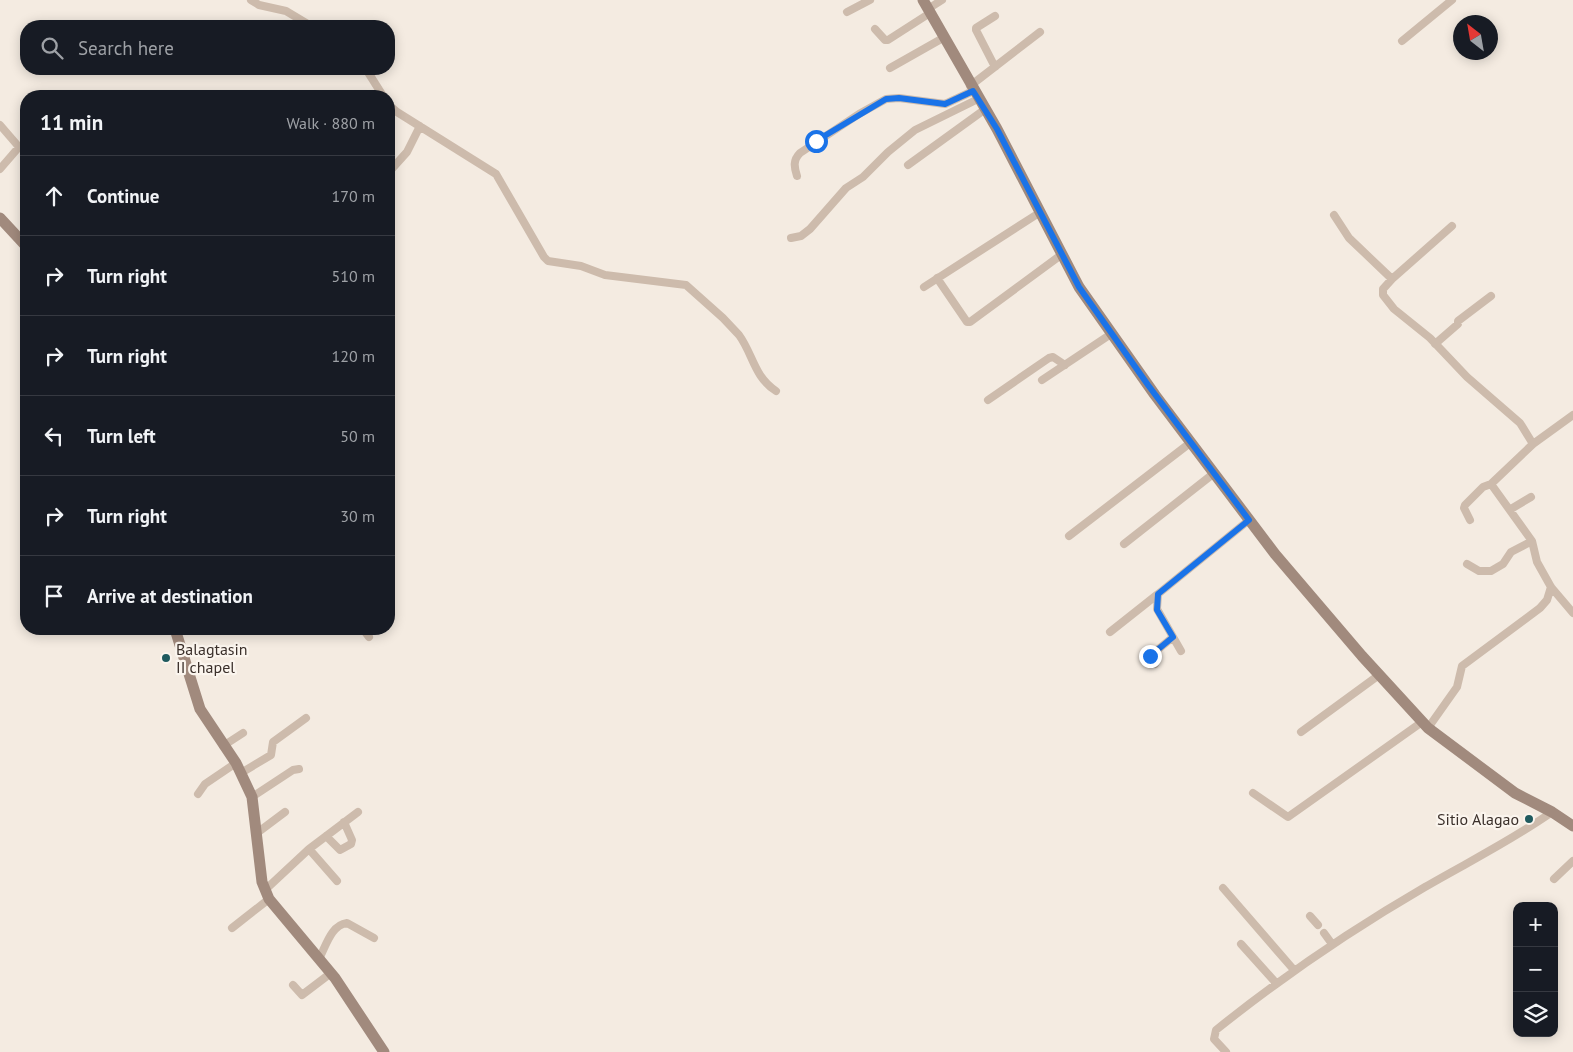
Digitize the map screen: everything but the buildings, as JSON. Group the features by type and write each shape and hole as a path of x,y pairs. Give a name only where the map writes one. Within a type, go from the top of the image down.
{"street":[{"path":"251,0 259,5 286,11 301,20"},
{"path":"847,12 870,0"},
{"path":"875,29 885,40 888,40 927,7 942,0"},
{"path":"1402,41 1452,0"},
{"path":"927,7 976,96 997,129 1061,255 1111,334 1213,474 1281,561 1379,675 1425,725 1515,793 1552,812 1573,826"},
{"path":"994,16 976,28 976,30 995,67"},
{"path":"908,165 976,96 995,67 1040,32"},
{"path":"890,68 943,38"},
{"path":"370,75 379,90"},
{"path":"797,176 794,168 796,157 800,153 878,102 899,98 945,104 976,96"},
{"path":"791,238 806,233 846,188 864,177 888,152 915,130 976,96"},
{"path":"395,109 496,174 544,257 548,260 581,266 605,274 686,285 739,335 745,343 756,371 767,385 776,390"},
{"path":"0,125 19,147 0,169"},
{"path":"395,165 407,152 420,126"},
{"path":"924,287 1039,213"},
{"path":"1334,215 1349,238 1392,279"},
{"path":"0,218 20,240"},
{"path":"1452,226 1392,279 1383,289 1383,295 1394,309 1435,344 1467,377 1520,423 1533,444"},
{"path":"937,278 967,322 970,322 1061,255"},
{"path":"1435,344 1458,324 1458,321 1491,296"},
{"path":"1042,380 1111,334"},
{"path":"988,400 1048,358 1053,357 1065,365"},
{"path":"1470,520 1464,508 1465,505 1483,488 1492,484 1533,444 1573,415"},
{"path":"1070,536 1190,443"},
{"path":"1124,544 1213,474"},
{"path":"1492,484 1532,542 1537,562 1551,587 1573,613"},
{"path":"1511,509 1531,498"},
{"path":"1110,632 1249,520"},
{"path":"1467,564 1479,571 1491,570 1503,564 1511,552 1532,542"},
{"path":"1253,793 1288,817 1425,725 1458,687 1462,666 1540,608 1547,600 1551,587"},
{"path":"1158,594 1157,610 1181,651"},
{"path":"177,635 200,709 238,768 252,797 267,894 331,973 384,1052"},
{"path":"1155,664 1149,659 1150,656 1173,637"},
{"path":"1301,732 1379,675"},
{"path":"198,794 205,784 271,755 273,742 306,718"},
{"path":"223,746 244,733"},
{"path":"252,797 294,769 299,768"},
{"path":"257,833 285,812"},
{"path":"232,928 309,849 358,812"},
{"path":"1226,1052 1214,1038 1216,1030 1276,983 1332,944 1426,886 1516,837 1552,812"},
{"path":"326,836 340,850 351,844 352,840 344,822"},
{"path":"309,849 337,881"},
{"path":"1554,879 1573,861"},
{"path":"1223,888 1294,970"},
{"path":"1310,916 1318,925"},
{"path":"319,959 334,931 344,923 374,938"},
{"path":"1324,933 1332,944"},
{"path":"1241,944 1276,983"},
{"path":"293,985 302,995 331,973"}],"place":[{"name":"Balagtasin II chapel","path":"166,658"},
{"name":"Sitio Alagao","path":"1529,819"}],"route":[{"path":"816,141 858,114 886,99 899,98 945,104 973,91 997,129 1034,205 1079,287 1148,385 1249,520 1158,594 1157,610 1173,637 1150,656"}]}
